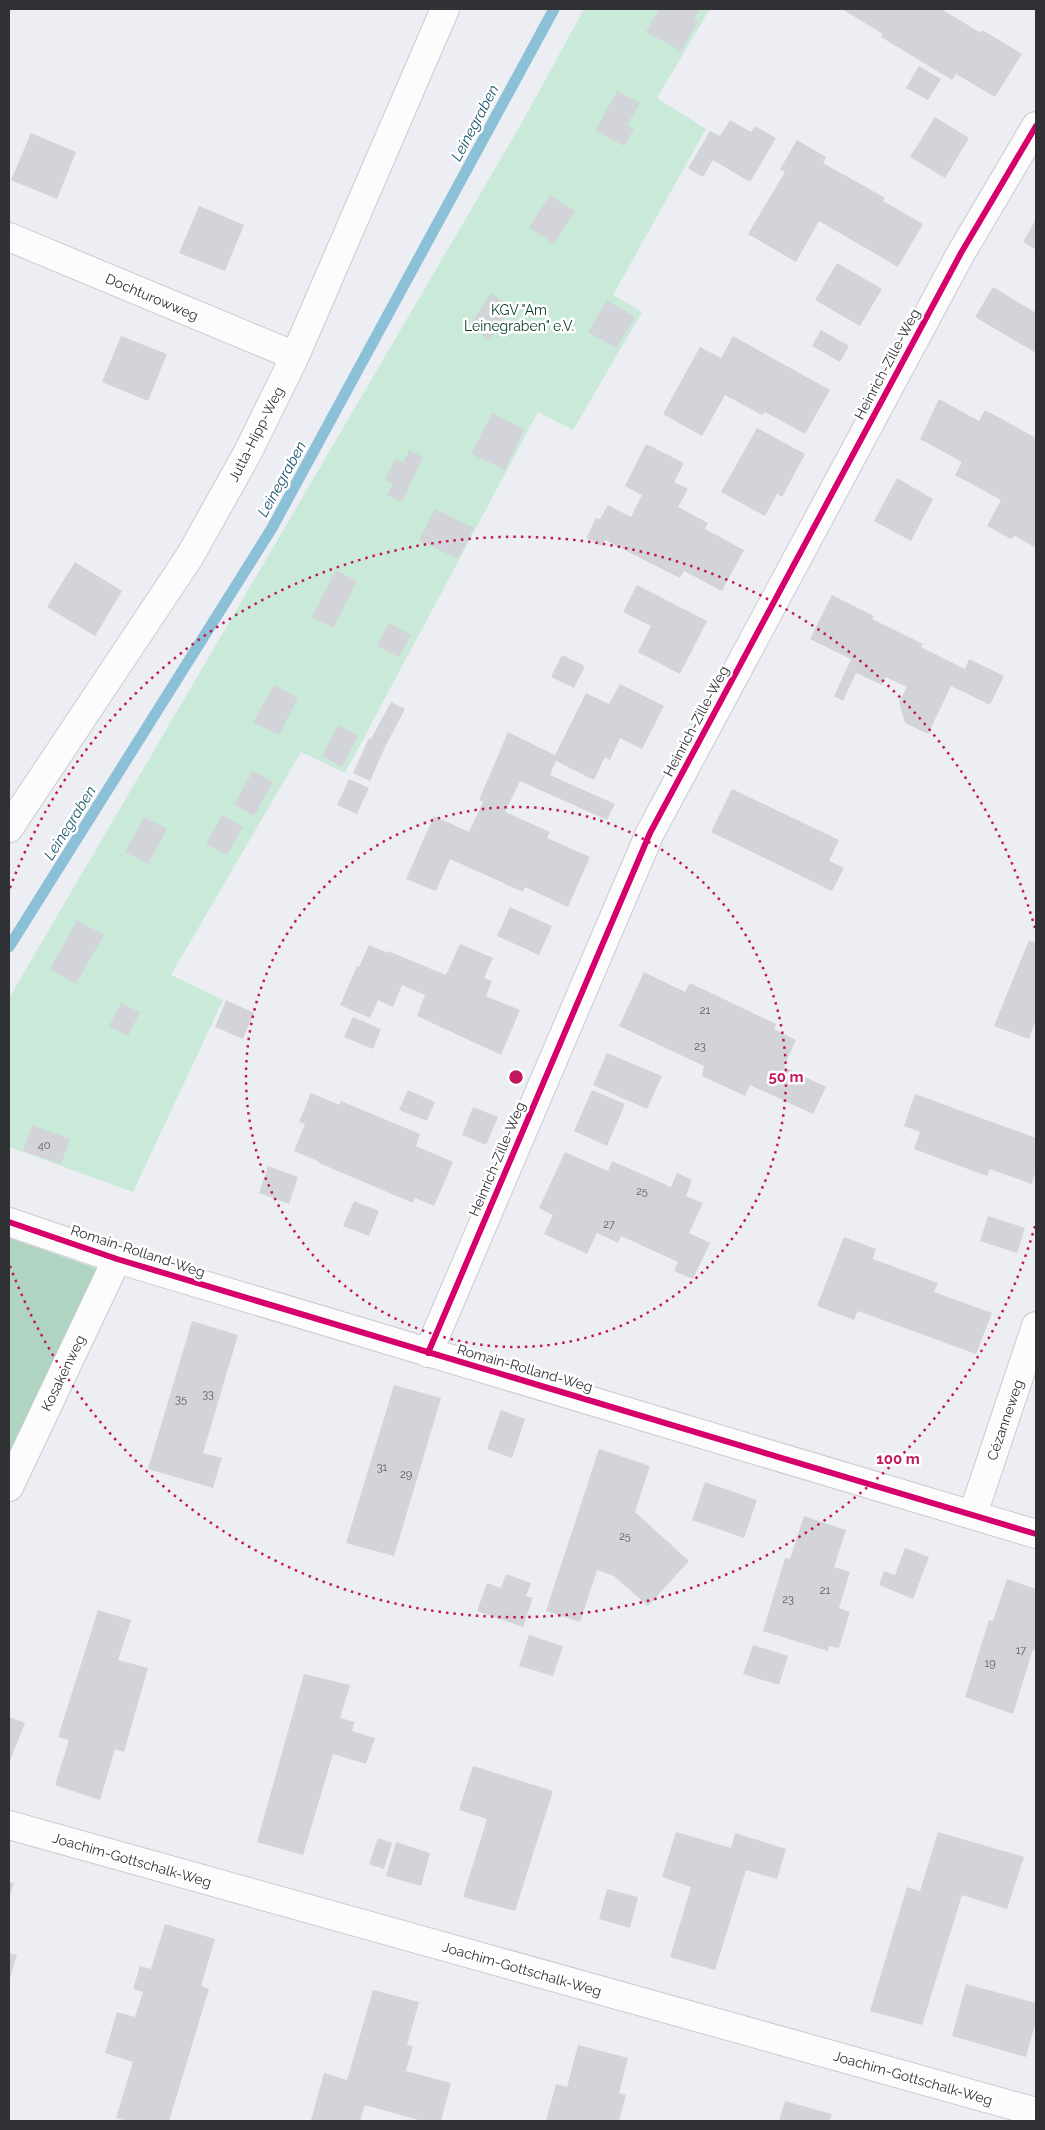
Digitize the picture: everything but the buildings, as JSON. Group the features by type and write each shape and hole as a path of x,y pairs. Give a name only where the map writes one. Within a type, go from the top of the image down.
{"street":[{"name":"Jutta-Hipp-Weg","path":"9,828 17,803 190,556 248,452 295,356 445,9"},
{"name":"Heinrich-Zille-Weg","path":"428,1353 650,833 961,253 1036,126"},
{"name":"Dochturowweg","path":"9,237 295,356"},
{"name":"Romain-Rolland-Weg","path":"9,1222 117,1259 1036,1534"},
{"name":"Kosakenweg","path":"9,1487 117,1259"},
{"name":"Cézanneweg","path":"973,1514 1036,1326"},
{"name":"Joachim-Gottschalk-Weg","path":"9,1825 1036,2112"}],"green space":[{"name":"KGV \"Am Leinegraben\" e.V.","path":"584,9 710,9 657,98 706,129 613,295 642,312 573,430 538,412 345,773 301,752 171,975 223,1000 133,1192 9,1147 9,998 520,126"},
{"path":"9,1238 98,1269 9,1462"}],"waterway":[{"name":"Leinegraben","path":"9,947 272,528 554,9"}],"cycle path":[{"path":"428,1353 650,833 961,253 1036,126"},
{"path":"9,1222 117,1259 1036,1534"}]}
